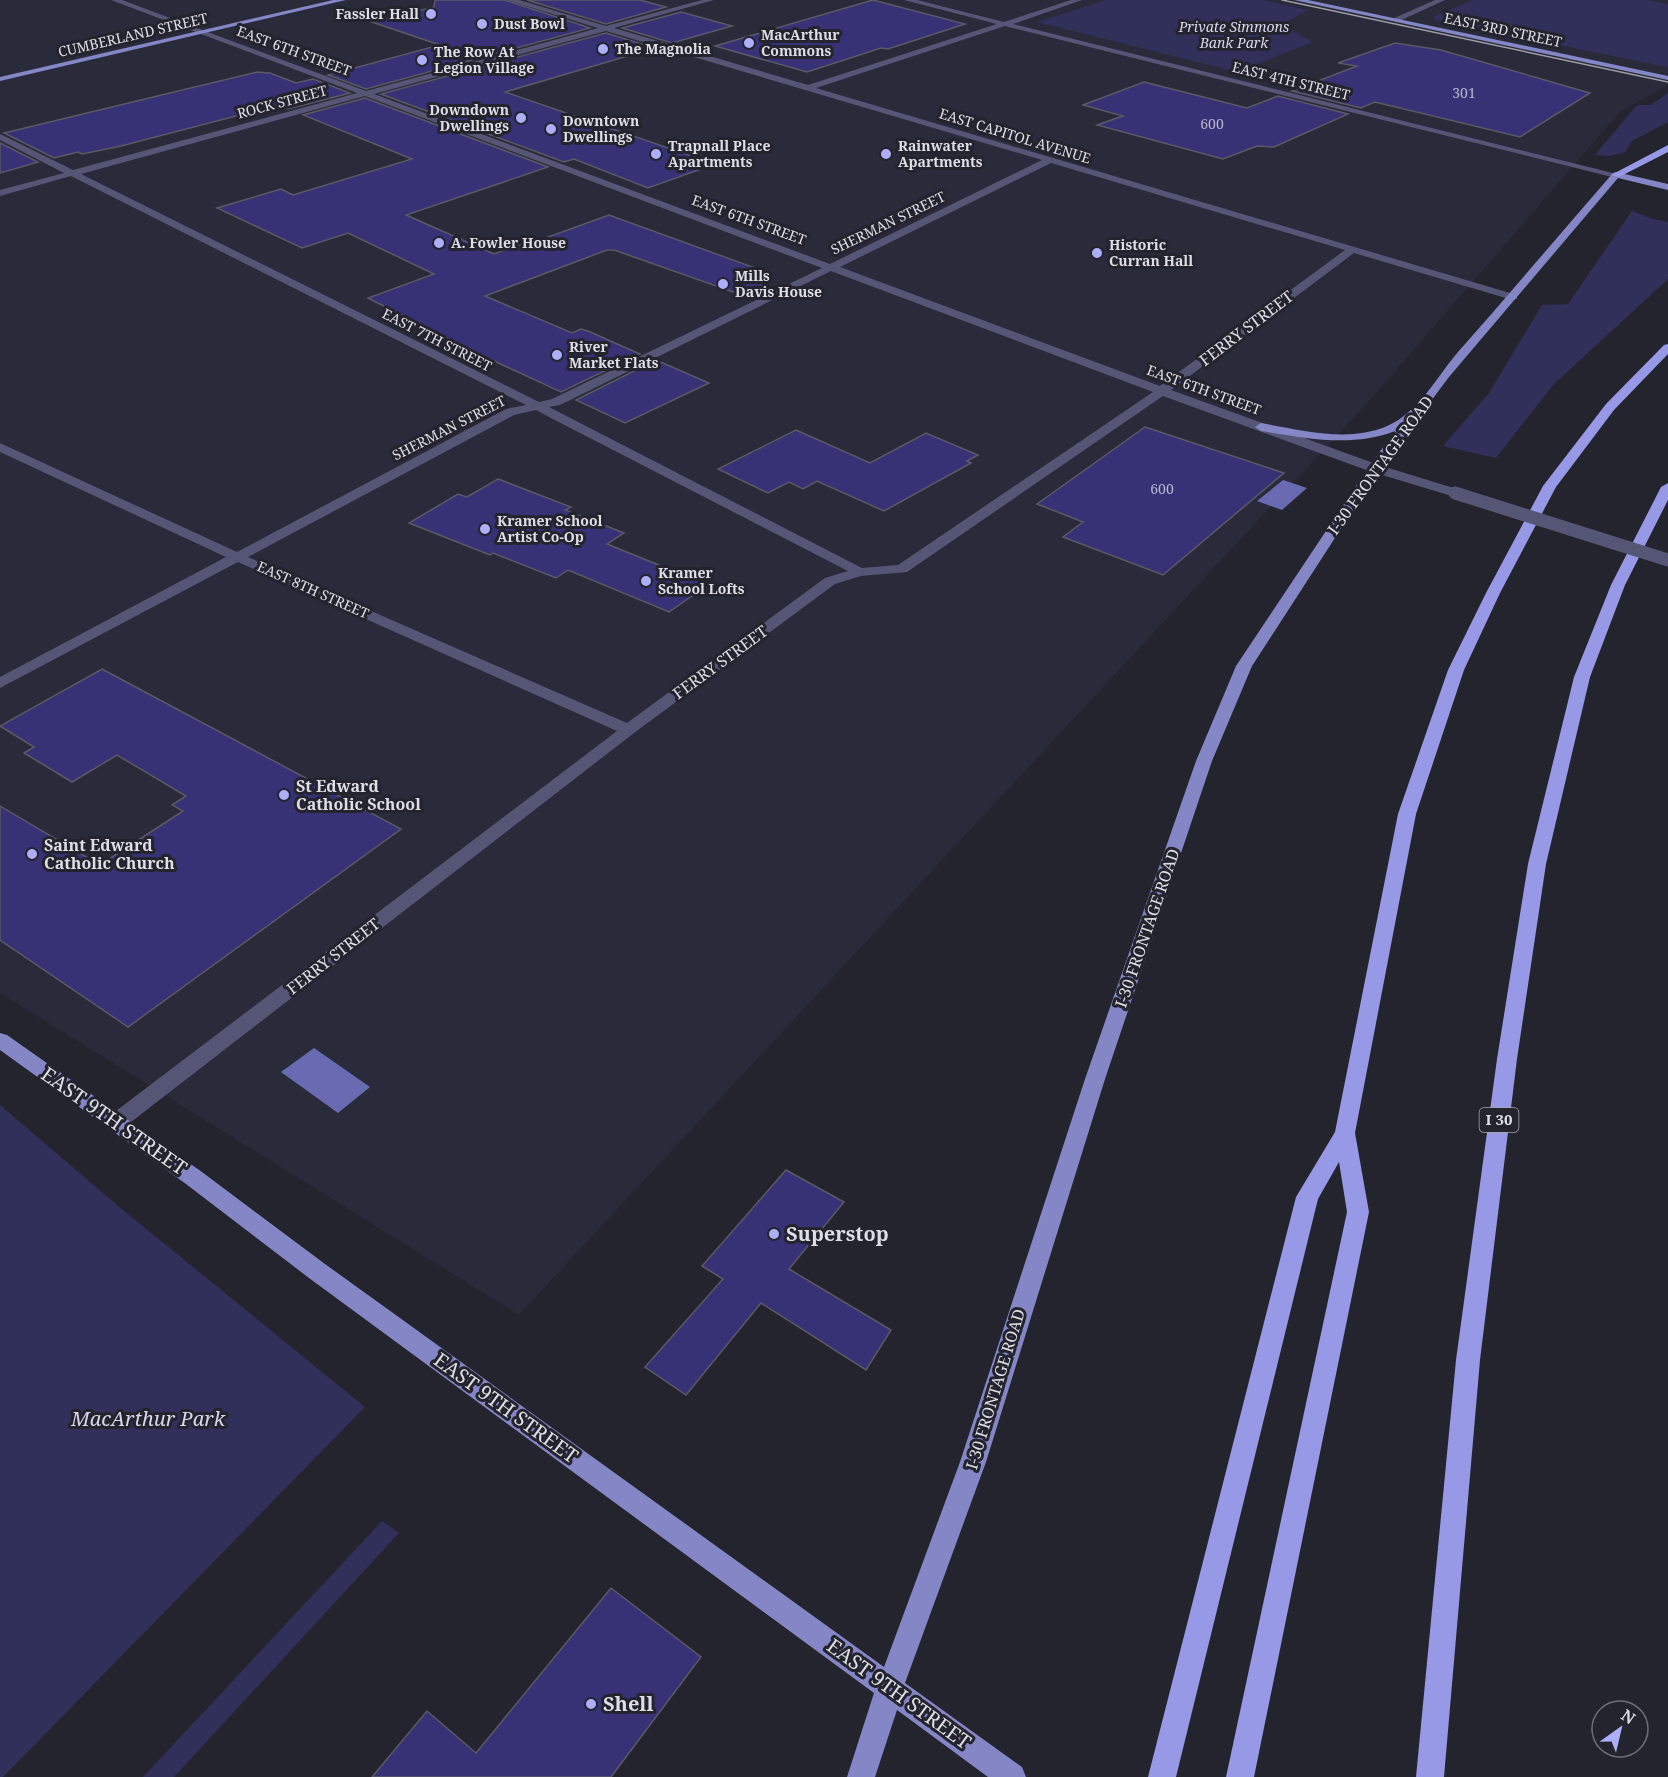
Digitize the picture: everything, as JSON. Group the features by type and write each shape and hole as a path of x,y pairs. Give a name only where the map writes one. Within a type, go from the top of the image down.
{"highway":[{"path":"1616,175 1668,148"},
{"path":"1162,1777 1307,1197 1345,1133 1407,814 1456,670 1492,593 1551,486 1610,407 1668,347"},
{"name":"I 30","path":"1430,1777 1468,1360 1507,1059 1538,864 1582,676 1618,585 1668,487"},
{"path":"1240,1777 1358,1212 1345,1133"}],"main road":[{"name":"CUMBERLAND STREET","path":"0,80 342,0"},
{"name":"EAST 3RD STREET","path":"1298,0 1668,78"},
{"name":"EAST 4TH STREET","path":"1616,175 1668,187"},
{"name":"I-30 FRONTAGE ROAD","path":"861,1777 890,1688 973,1461 1021,1304 1204,762 1244,666 1374,468 1445,375 1616,175"},
{"path":"1261,428 1328,437 1361,436 1386,431 1416,414"},
{"name":"EAST 9TH STREET","path":"0,1040 194,1178 317,1271 1012,1777"}],"street":[{"name":"EAST 6TH STREET","path":"115,0 1261,428 1374,468 1668,560"},
{"name":"EAST CAPITOL AVENUE","path":"511,0 1512,297"},
{"name":"ROCK STREET","path":"0,193 710,0"},
{"name":"EAST 4TH STREET","path":"908,0 1616,175"},
{"path":"808,88 1078,0"},
{"path":"1394,20 1441,0"},
{"name":"EAST 7TH STREET","path":"0,137 860,572"},
{"name":"SHERMAN STREET","path":"0,683 510,412 556,402 1050,160"},
{"name":"FERRY STREET","path":"115,1124 628,730 830,580 860,572 902,569 1162,391 1352,250"},
{"name":"EAST 8TH STREET","path":"0,447 237,556 628,730"}],"shaded area":[{"path":"0,0 1668,0 1668,85 1620,112 1371,399 519,1315 0,993"},
{"path":"1283,480 1307,488 1282,510 1257,501"},
{"path":"314,1048 370,1087 338,1113 281,1072"}],"green space":[{"name":"Private Simmons Bank Park","path":"1106,0 1262,0 1308,10 1288,21 1288,28 1313,42 1237,72 1037,22"},
{"path":"1473,0 1646,0 1668,4 1668,67 1435,20 1433,17"},
{"path":"1668,93 1668,122 1632,141 1625,152 1610,156 1595,155 1637,105 1651,105"},
{"path":"1632,211 1668,222 1668,279 1553,385 1496,458 1443,446 1489,393 1542,305 1568,304"},
{"name":"MacArthur Park","path":"0,1105 118,1206 365,1407 3,1777 0,1777"},
{"path":"382,1521 399,1533 174,1777 143,1777"}],"building":[{"path":"435,0 505,0 590,28 366,89 328,75 440,45 372,22 434,7"},
{"path":"527,0 640,0 666,7 606,24"},
{"path":"873,0 965,24 807,72 715,46"},
{"path":"681,12 732,26 672,43 622,28"},
{"path":"606,33 655,48 505,92 715,164 648,188 574,159 564,162 381,94"},
{"path":"1395,43 1441,50 1590,93 1520,137 1375,102 1361,108 1292,91 1357,66 1338,63"},
{"path":"257,72 270,73 296,83 313,79 350,93 288,109 278,105 121,146 54,158 4,133"},
{"path":"1144,82 1247,108 1278,96 1348,114 1274,147 1257,146 1223,159 1097,125 1123,116 1083,105"},
{"path":"365,98 548,167 406,215 494,254 609,215 766,272 757,297 753,299 614,250 607,250 485,296 572,333 581,329 588,331 640,354 561,392 462,346 368,298 434,274 348,233 302,248 217,208 281,189 293,195 412,159 303,115"},
{"path":"0,143 38,162 0,173"},
{"path":"656,360 709,383 625,423 576,400"},
{"path":"1145,427 1284,473 1163,575 1063,537 1083,522 1037,504"},
{"path":"796,430 870,463 926,433 978,455 967,461 971,463 884,511 817,481 803,489 789,482 768,493 718,469"},
{"name":"Kramer School Artist Co-Op","path":"498,479 571,507 565,510 624,533 607,544 708,585 669,612 568,570 556,578 409,523 458,494 467,497"},
{"path":"102,669 401,829 128,1027 0,940 0,806 100,865 183,811 172,805 186,796 117,755 72,782 24,753 34,747 0,726"},
{"path":"786,1170 844,1202 789,1269 891,1330 866,1370 761,1303 686,1395 645,1367 723,1279 702,1266"},
{"name":"Shell","path":"611,1588 701,1657 611,1777 372,1777 427,1711 476,1753"}],"tram line":[{"path":"1282,0 1668,82"}],"place":[{"name":"Fassler Hall","path":"431,14"},
{"name":"Dust Bowl","path":"482,24"},
{"name":"MacArthur Commons","path":"749,43"},
{"name":"The Magnolia","path":"603,49"},
{"name":"The Row At Legion Village","path":"422,60"},
{"name":"Downdown Dwellings","path":"521,118"},
{"name":"Downtown Dwellings","path":"551,129"},
{"name":"Trapnall Place Apartments","path":"656,154"},
{"name":"Rainwater Apartments","path":"886,154"},
{"name":"A. Fowler House","path":"439,243"},
{"name":"Historic Curran Hall","path":"1097,253"},
{"name":"Mills Davis House","path":"723,284"},
{"name":"River Market Flats","path":"557,355"},
{"name":"Kramer School Artist Co-Op","path":"485,529"},
{"name":"Kramer School Lofts","path":"646,581"},
{"name":"St Edward Catholic School","path":"284,795"},
{"name":"Saint Edward Catholic Church","path":"32,854"},
{"name":"Superstop","path":"774,1234"},
{"name":"Shell","path":"591,1704"}]}
